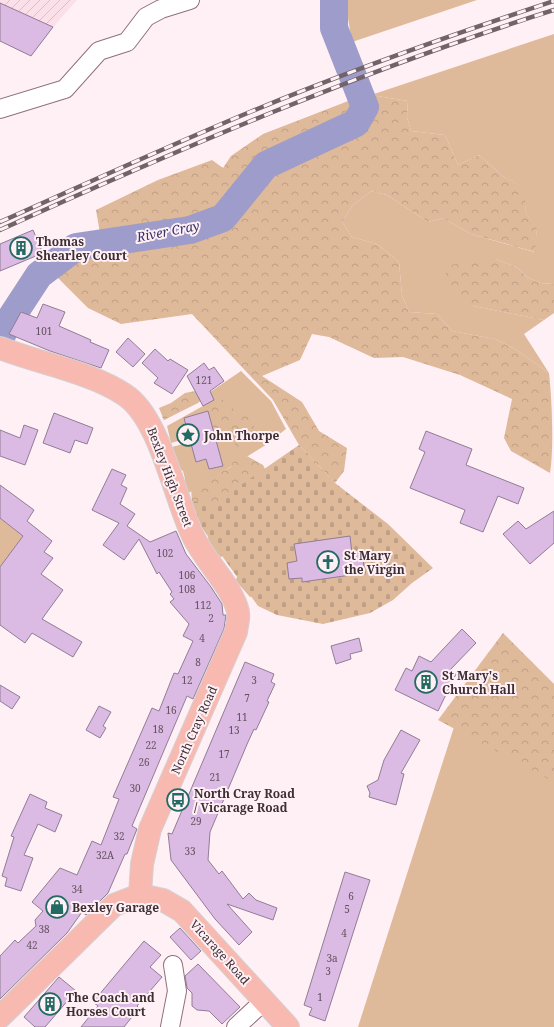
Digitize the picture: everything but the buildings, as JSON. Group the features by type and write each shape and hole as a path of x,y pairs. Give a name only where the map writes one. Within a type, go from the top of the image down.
{"main road":[{"name":"Bexley High Street","path":"4,349 98,382 126,395 139,408 153,430 176,496 192,535 204,558 226,587 237,609 238,617"},
{"name":"North Cray Road","path":"140,895 142,864 150,829 236,632 238,617"},
{"name":"Vicarage Road","path":"140,895 162,900 182,911 288,1027"},
{"path":"0,1017 114,905 140,895"}],"street":[{"path":"0,109 65,89 99,51 127,42 146,17 190,0"},
{"path":"170,1027 177,991 173,965"},
{"path":"236,1027 264,1001"}],"shaded area":[{"path":"0,0 77,0 53,27 31,56 0,41"}],"green space":[{"path":"345,0 477,0 352,42"},
{"path":"554,34 554,284 540,283 527,277 518,268 496,259 472,259 453,287 473,306 544,320 524,334 549,373 515,349 495,339 452,331 437,314 409,312 402,295 399,262 377,244 352,237 342,222 352,206 371,191 387,195 428,222 443,218 471,234 534,252 537,230 526,213 523,187 505,178 479,155 458,165 445,135 411,131 407,117 408,101 371,95"},
{"path":"371,95 408,101 407,117 411,131 445,135 458,165 479,155 505,178 524,187 526,213 537,229 535,252 471,234 443,218 428,222 387,195 371,191 352,206 342,222 352,237 377,244 399,262 402,295 409,312 437,314 452,331 495,339 515,349 549,373 552,424 550,473 511,451 504,438 512,399 460,375 403,357 374,358 329,337 312,334 300,360 262,376 302,402 319,431 347,448 344,471 335,483 299,445 273,400 192,314 121,324 88,308 55,274 76,255 99,251 100,233 96,210 158,180 212,160 223,168 231,156 263,134 356,98"},
{"path":"472,259 496,259 518,268 527,277 540,283 554,284 554,313 544,320 473,306 455,297 453,287 444,279 448,266"},
{"path":"241,371 271,401 286,429 264,446 187,494 184,486 185,479 183,471 178,467 172,447 190,442 189,438 171,443 167,426 203,406 200,400 164,420 162,417 197,401"},
{"path":"195,391 204,398 198,403 164,420 159,408 171,403 185,393"},
{"path":"218,396 221,397 226,405 240,413 249,415 252,420 254,426 252,440 244,448 239,447 233,442 228,445 216,441 205,413 207,404"},
{"path":"299,445 335,483 388,524 433,568 412,583 393,600 370,613 323,624 277,615 258,606 202,528 190,500 212,505"},
{"path":"245,455 263,465 267,473 259,597 250,597 235,580 240,574 223,556 218,558 208,539 209,533 192,502 191,488 231,467 234,459"},
{"path":"0,518 23,536 0,567"},
{"path":"503,633 554,684 554,782 438,720"},
{"path":"454,727 554,781 554,1027 358,1027"}],"waterway":[{"name":"River Cray","path":"2,335 5,327 39,275 76,247 190,230 223,218 266,165 356,123 365,107 334,28 334,0"}],"railway":[{"path":"0,222 187,139 287,97 400,54 554,1"},
{"path":"0,230 136,169 343,84 483,33 554,10"}],"place":[{"name":"Thomas Shearley Court","path":"21,248"},
{"name":"John Thorpe","path":"188,435"},
{"name":"St Mary the Virgin","path":"328,562"},
{"name":"St Mary's Church Hall","path":"426,682"},
{"name":"North Cray Road / Vicarage Road","path":"178,800"},
{"name":"Bexley Garage","path":"57,907"},
{"name":"The Coach and Horses Court","path":"50,1004"}]}
